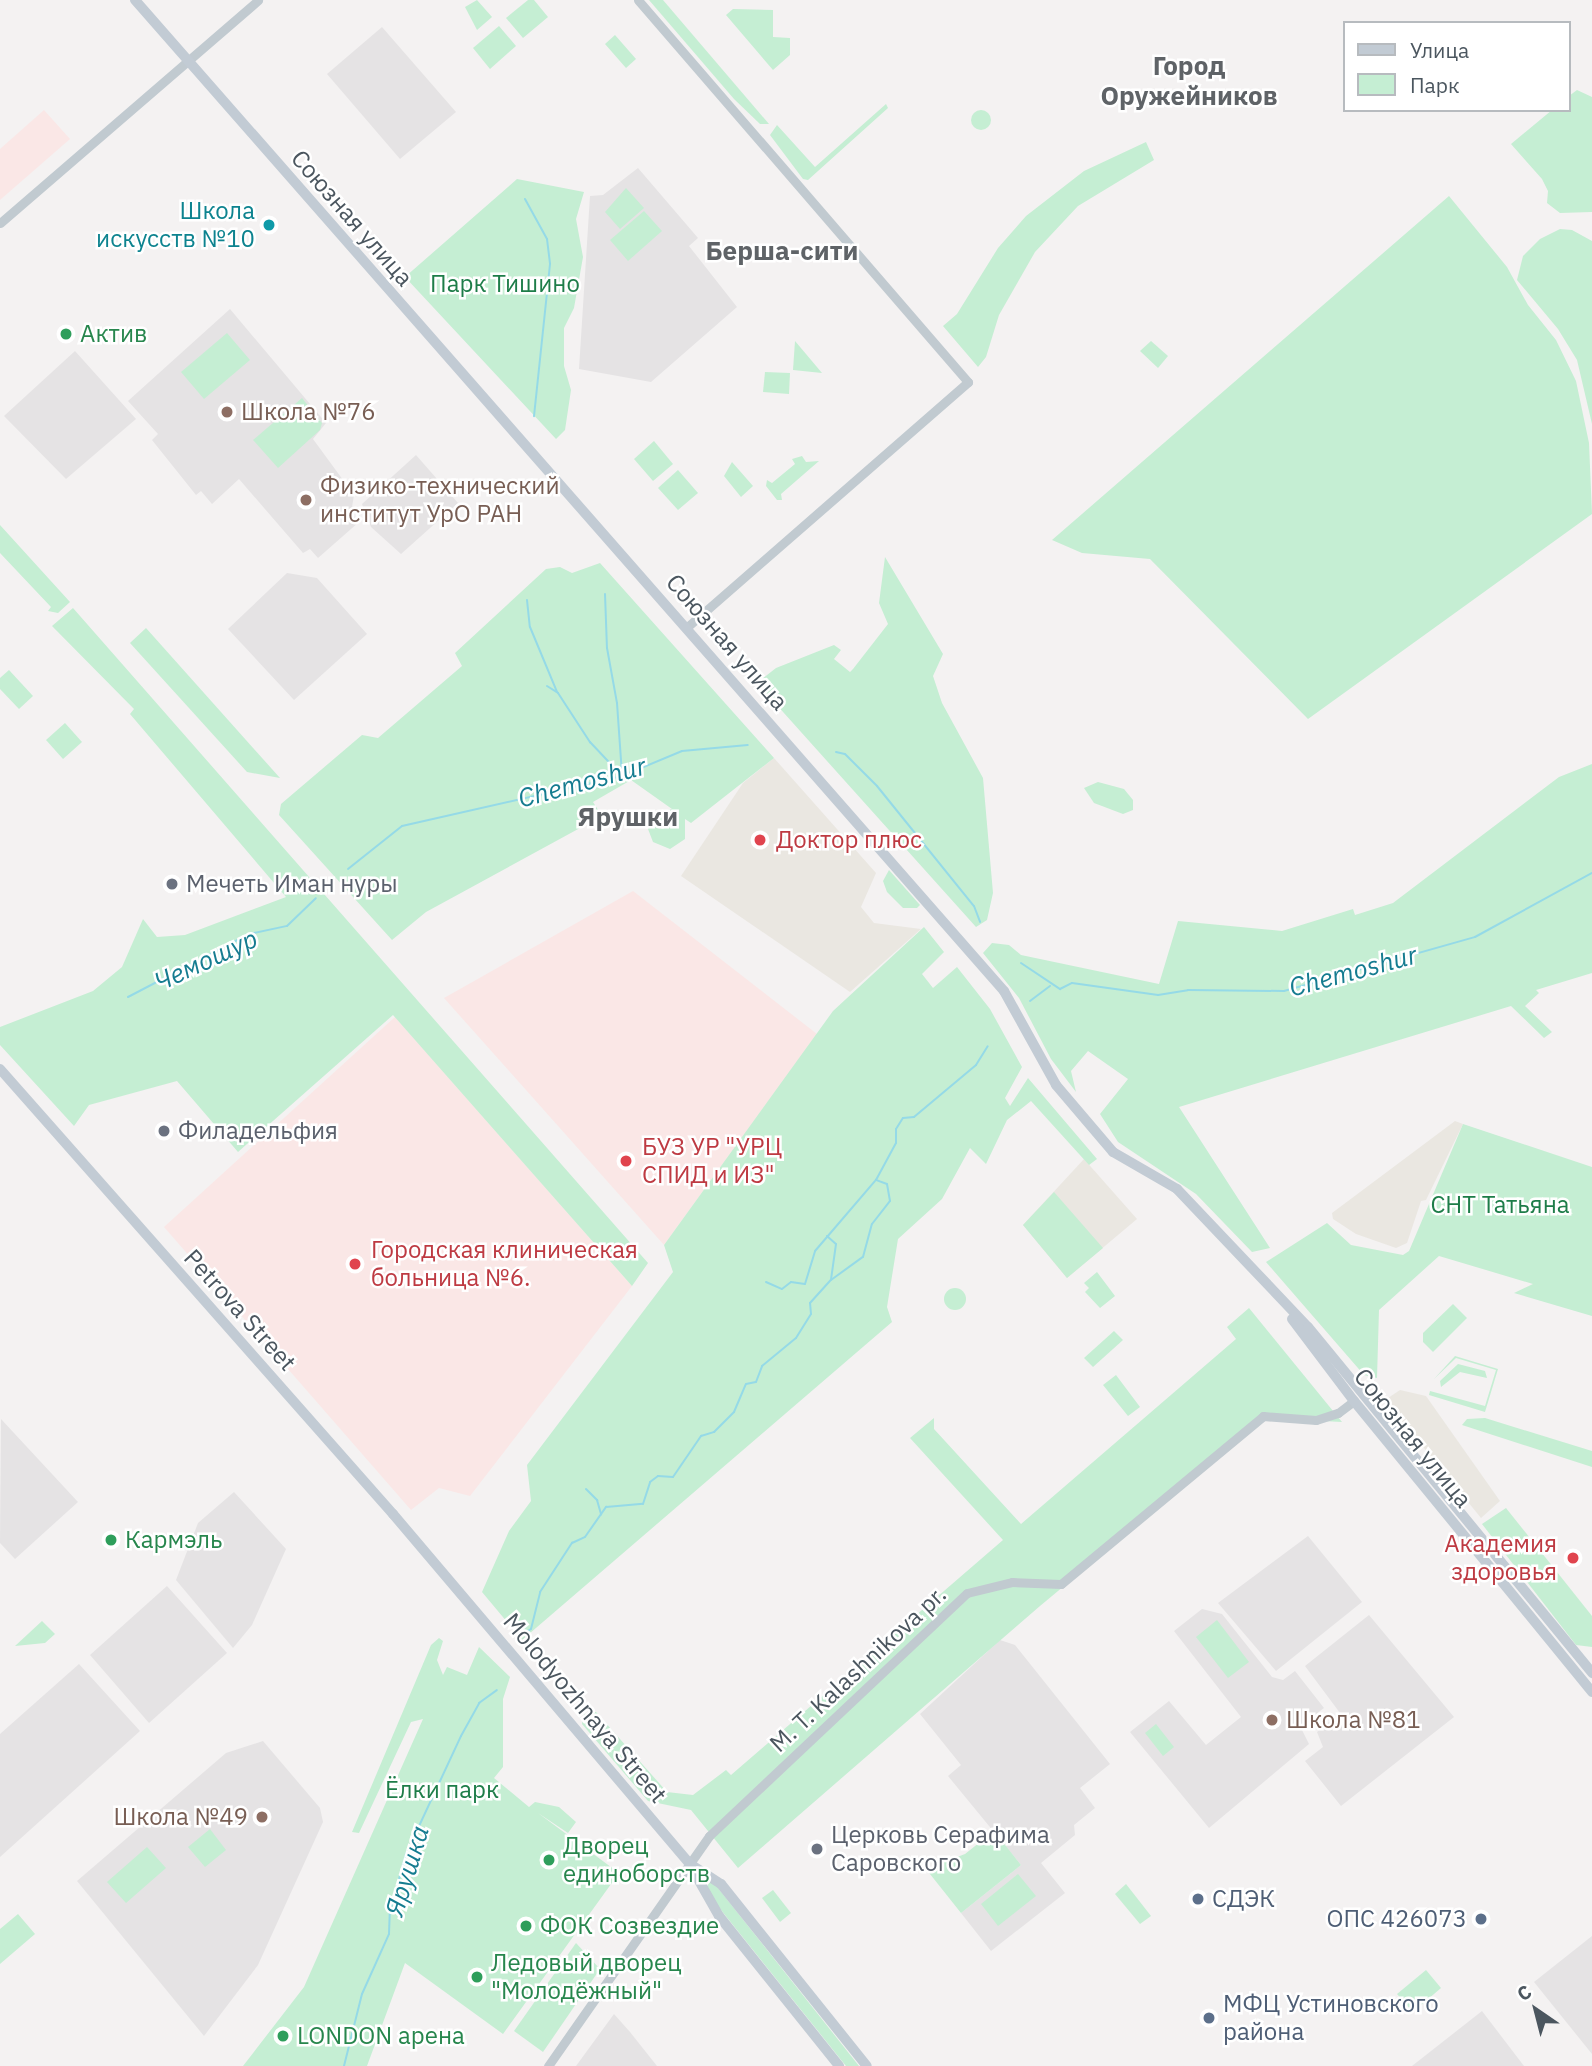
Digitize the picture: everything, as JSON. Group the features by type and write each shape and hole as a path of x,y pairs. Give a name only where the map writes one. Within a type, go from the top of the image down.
{"main road":[{"name":"Союзная улица","path":"135,0 1004,991 1056,1085 1113,1152 1177,1189 1305,1330 1592,1673"},
{"name":"Petrova Street","path":"0,1069 449,1578"},
{"name":"Союзная улица","path":"1305,1330 1354,1401 1592,1692"},
{"name":"Molodyozhnaya Street","path":"449,1578 690,1863 719,1916 839,2066"},
{"name":"Molodyozhnaya Street","path":"690,1863 721,1884 867,2066"}],"street":[{"path":"0,223 258,0"},
{"path":"638,0 968,382 687,628"},
{"name":"M. T. Kalashnikova pr.","path":"548,2066 709,1836 967,1593 1012,1581 1061,1584 1264,1416 1316,1420 1338,1413 1354,1401"}],"shaded area":[{"path":"382,27 456,112 400,159 327,74"},
{"path":"44,110 70,139 0,200 0,149"},
{"path":"638,168 698,238 689,246 737,307 651,382 579,369 590,196 603,195"},
{"name":"Школа №76","path":"230,309 326,423 313,439 354,495 351,513 359,522 318,558 310,549 303,553 239,479 212,504 201,491 196,495 152,440 158,434 128,401"},
{"path":"75,351 136,419 66,479 4,416"},
{"path":"416,455 458,503 401,554 371,527 362,504"},
{"path":"287,573 317,578 367,634 294,700 228,629"},
{"path":"774,758 876,873 861,907 874,923 921,929 850,992 681,876 743,783"},
{"path":"633,891 817,1034 664,1245 444,998"},
{"name":"Городская клиническая больница №6.","path":"395,1017 632,1286 470,1496 439,1488 411,1510 164,1227"},
{"path":"1455,1121 1463,1124 1426,1200 1421,1201 1407,1243 1396,1248 1356,1234 1333,1219 1332,1213"},
{"path":"1084,1159 1137,1219 1067,1278 1023,1225"},
{"path":"1400,1390 1426,1396 1500,1501 1481,1518 1385,1400"},
{"path":"1,1419 78,1502 15,1559 0,1543"},
{"path":"234,1492 286,1549 252,1625 233,1648 176,1580 198,1523"},
{"path":"1308,1536 1362,1602 1276,1671 1218,1603"},
{"path":"167,1586 227,1653 149,1723 90,1655"},
{"name":"Школа №81","path":"1202,1609 1222,1614 1272,1677 1283,1680 1295,1671 1324,1708 1300,1726 1309,1744 1209,1828 1130,1732 1169,1701 1206,1745 1241,1717 1174,1631"},
{"path":"1369,1615 1454,1717 1341,1806 1305,1761 1323,1747 1317,1732 1340,1713 1305,1666"},
{"path":"1000,1640 1015,1645 1110,1764 1080,1788 1095,1808 1074,1825 1075,1835 1041,1863 1065,1893 991,1951 961,1913 1021,1865 948,1776 961,1765 920,1714"},
{"path":"79,1664 140,1731 0,1857 0,1734"},
{"path":"263,1741 320,1808 323,1822 258,1965 204,2036 77,1881 226,1753"},
{"path":"1592,1936 1592,2054 1534,1982"},
{"path":"1482,2011 1524,2066 1412,2066"},
{"path":"614,2014 630,2032 657,2066 576,2066"}],"green space":[{"path":"477,0 492,17 477,30 465,7"},
{"path":"528,0 534,0 548,17 523,38 506,18"},
{"path":"649,0 663,0 769,124 760,124 734,99"},
{"path":"733,9 773,10 773,37 790,38 790,55 773,70 726,15"},
{"path":"499,26 516,46 490,69 473,48"},
{"path":"615,35 636,59 626,68 605,44"},
{"path":"1577,90 1592,97 1592,212 1560,213 1547,203 1548,191 1542,179 1511,144 1550,112 1571,112 1571,94"},
{"path":"886,104 888,108 808,180 803,179 770,135 777,125 815,167"},
{"path":"977,110 985,110 991,120 985,130 977,130 971,124 971,116"},
{"path":"1146,142 1154,160 1078,206 1035,252 999,315 986,357 978,367 943,326 957,314 998,248 1026,216 1084,171"},
{"name":"Парк Тишино","path":"517,179 584,192 576,219 583,257 574,308 564,328 564,366 571,390 565,430 556,439 405,277"},
{"path":"626,188 644,208 620,229 605,212"},
{"path":"1449,196 1507,267 1528,305 1556,340 1576,381 1589,443 1592,514 1308,719 1150,559 1082,553 1052,540"},
{"path":"644,211 662,231 628,261 610,240"},
{"path":"1560,229 1572,230 1592,241 1592,424 1577,360 1558,329 1517,280 1523,256 1540,239"},
{"path":"227,333 250,360 204,399 181,372"},
{"path":"795,341 822,373 793,370"},
{"path":"1151,341 1168,356 1158,368 1140,351"},
{"path":"765,372 790,373 789,394 763,392"},
{"path":"302,398 322,423 320,430 278,468 253,440"},
{"path":"654,441 673,464 653,481 634,459"},
{"path":"802,456 806,462 819,461 781,494 782,500 777,500 766,486 767,480 772,483 795,464 792,459"},
{"path":"732,462 753,486 741,497 724,476"},
{"path":"678,470 698,493 678,510 658,488"},
{"path":"0,525 70,602 58,613 48,611 51,607 0,553"},
{"path":"885,557 943,654 933,676 942,703 983,778 993,893 987,920 976,927 757,683 776,668 834,645 841,650 834,659 850,672 888,624 879,603"},
{"path":"600,563 774,758 691,823 685,819 685,839 670,849 653,842 648,829 658,812 672,809 631,780 593,802 602,816 426,912 392,940 279,815 281,804 362,735 378,738 462,666 455,653 546,569 560,567 572,573"},
{"path":"73,608 648,1263 632,1286 393,1015 238,1152 177,1081 89,1105 74,1126 0,1045 0,1027 93,991 122,967 143,919 157,937 185,935 286,897 130,714 134,709 52,626"},
{"path":"146,628 280,778 247,772 130,643"},
{"path":"9,670 33,696 19,709 0,689 0,678"},
{"path":"65,723 82,742 63,759 46,740"},
{"path":"1592,764 1592,973 1536,990 1539,993 1525,1006 1552,1032 1544,1038 1511,1006 1179,1107 1270,1248 1252,1252 1196,1194 1118,1142 1100,1114 1128,1079 1088,1051 1071,1071 1076,1092 1051,1059 1019,998 983,953 992,943 1009,945 1021,955 1159,984 1178,921 1282,931 1353,909 1355,915 1393,903 1559,777"},
{"path":"1098,782 1124,789 1133,800 1133,810 1123,814 1094,803 1084,788"},
{"path":"889,870 920,905 917,908 903,908 887,892 883,881"},
{"path":"924,927 944,952 922,974 933,988 957,967 990,1009 1022,1067 1005,1098 1010,1106 1028,1078 1097,1159 1089,1165 1031,1101 1007,1120 986,1164 970,1148 942,1199 898,1239 887,1307 892,1322 522,1640 482,1592 509,1531 531,1501 527,1465 673,1272 664,1245 833,1011"},
{"name":"СНТ Татьяна","path":"1463,1124 1592,1167 1592,1316 1514,1293 1533,1284 1439,1256 1379,1310 1377,1378 1364,1375 1266,1262 1327,1223 1351,1245 1403,1255 1409,1251"},
{"path":"1054,1192 1103,1248 1067,1278 1023,1225"},
{"path":"1097,1272 1115,1296 1100,1308 1085,1292 1089,1288 1084,1283"},
{"path":"955,1288 963,1291 966,1299 963,1307 955,1310 947,1307 944,1299 947,1291"},
{"path":"1453,1304 1467,1318 1433,1352 1423,1342 1423,1333"},
{"path":"1249,1308 1342,1422 1266,1418 1040,1606 738,1868 691,1810 648,1801 582,1724 584,1714 596,1712 667,1792 693,1795 726,1770 731,1775 1003,1540 910,1438 934,1418 934,1429 1021,1524 1236,1339 1227,1327"},
{"path":"1114,1331 1123,1340 1093,1367 1084,1358"},
{"path":"1455,1356 1498,1369 1485,1412 1429,1395 1430,1391 1485,1406 1496,1370 1456,1358 1434,1379"},
{"path":"1458,1364 1485,1371 1487,1378 1460,1372 1441,1387 1440,1381"},
{"path":"1116,1375 1140,1407 1128,1416 1103,1385"},
{"path":"1485,1418 1592,1451 1592,1467 1462,1425 1467,1419"},
{"path":"1506,1508 1592,1616 1592,1647 1576,1645 1482,1524"},
{"path":"1217,1620 1249,1662 1228,1678 1196,1637"},
{"path":"42,1621 55,1634 45,1643 15,1646"},
{"name":"Ёлки парк","path":"439,1638 443,1641 437,1660 443,1675 447,1667 467,1675 479,1647 510,1677 503,1699 503,1767 494,1778 529,1807 535,1802 559,1807 576,1822 568,1833 538,1813 619,1873 503,2034 405,1963 367,2066 243,2066 304,1987 423,1719 411,1722 359,1833 352,1832 431,1645"},
{"path":"1156,1724 1174,1747 1163,1756 1145,1733"},
{"path":"210,1829 226,1850 205,1867 188,1847"},
{"path":"994,1831 1021,1865 961,1913 926,1869 965,1854"},
{"path":"147,1847 166,1868 126,1903 107,1882"},
{"path":"1018,1874 1036,1896 998,1926 981,1904"},
{"path":"709,1883 714,1883 859,2066 846,2066 705,1890"},
{"path":"1126,1884 1151,1916 1140,1924 1115,1894"},
{"path":"773,1890 791,1913 780,1922 762,1898"},
{"path":"18,1914 35,1934 0,1964 0,1929"},
{"path":"576,1943 600,1969 543,2052 514,2031"},
{"path":"1426,1970 1441,1988 1413,2012 1397,1994"}],"waterway":[{"path":"525,199 547,239 550,264 534,416"},
{"path":"605,594 607,648 617,703 622,775"},
{"path":"527,600 530,627 557,692"},
{"path":"547,686 558,693 590,742 622,776"},
{"name":"Chemoshur","path":"348,869 402,826 622,776 682,751 748,745"},
{"name":"Chemoshur","path":"836,752 845,754 877,786 974,906 980,922"},
{"name":"Chemoshur","path":"1021,963 1060,989 1072,983 1158,995 1188,990 1284,991 1475,937 1592,873"},
{"name":"Чемошур","path":"128,997 249,934 287,926 316,898"},
{"name":"Ярушка","path":"1030,1001 1050,986"},
{"name":"Ярушка","path":"523,1634 531,1629 540,1592 572,1543 585,1537 606,1507 643,1504 650,1482 658,1476 673,1477 701,1436 714,1432 734,1412 746,1384 756,1382 762,1366 796,1338 811,1314 810,1303 831,1280 863,1257 872,1224 890,1201 887,1184 876,1180 896,1143 896,1129 903,1118 914,1117 976,1065 988,1046"},
{"path":"766,1282 782,1289 791,1282 805,1284 815,1251 875,1181"},
{"path":"827,1236 836,1244 831,1279"},
{"path":"586,1489 597,1500 601,1514"},
{"name":"Ярушка","path":"344,2066 362,1994 389,1934 390,1911 406,1854 479,1703 497,1690"}],"place":[{"name":"Школа искусств №10","path":"269,225"},
{"name":"Актив","path":"66,334"},
{"name":"Школа №76","path":"227,412"},
{"name":"Физико-технический институт УрО РАН","path":"306,500"},
{"name":"Доктор плюс","path":"760,840"},
{"name":"Мечеть Иман нуры","path":"172,884"},
{"name":"Филадельфия","path":"164,1131"},
{"name":"БУЗ УР \"УРЦ СПИД и ИЗ\"","path":"626,1161"},
{"name":"Городская клиническая больница №6.","path":"355,1264"},
{"name":"Кармэль","path":"111,1540"},
{"name":"Академия здоровья","path":"1573,1558"},
{"name":"Школа №81","path":"1272,1720"},
{"name":"Школа №49","path":"262,1817"},
{"name":"Церковь Серафима Саровского","path":"817,1849"},
{"name":"Дворец единоборств","path":"549,1860"},
{"name":"СДЭК","path":"1198,1899"},
{"name":"ОПС 426073","path":"1481,1919"},
{"name":"ФОК Созвездие","path":"526,1926"},
{"name":"Ледовый дворец \"Молодёжный\"","path":"477,1977"},
{"name":"МФЦ Устиновского района","path":"1209,2018"},
{"name":"LONDON арена","path":"283,2036"}],"district":[{"name":"Город Оружейников","path":"1189,81"},
{"name":"Берша-сити","path":"782,251"},
{"name":"Ярушки","path":"628,817"}]}
